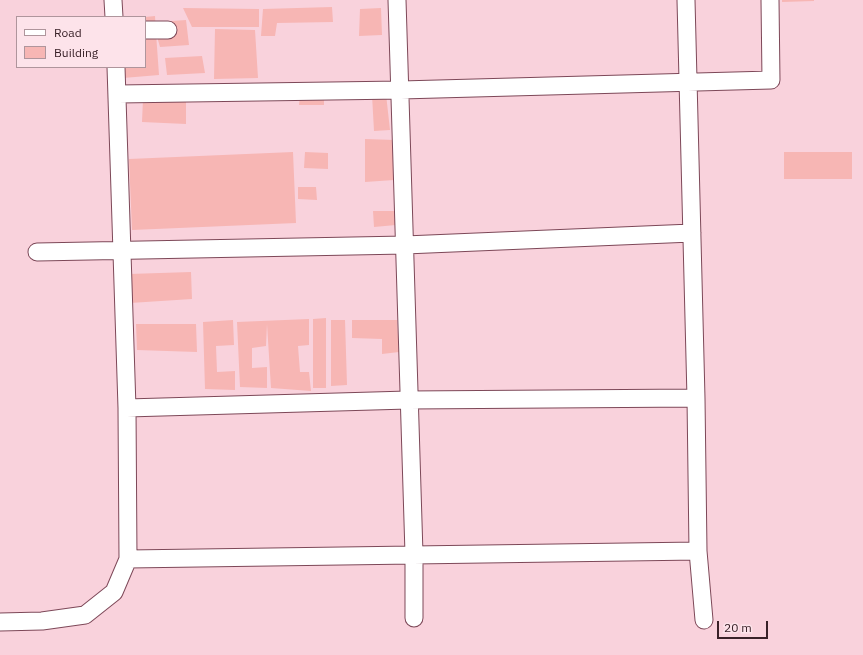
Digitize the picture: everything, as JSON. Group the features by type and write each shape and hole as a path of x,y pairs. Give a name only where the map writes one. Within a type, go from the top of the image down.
{"street":[{"path":"113,0 114,16"},
{"path":"397,0 401,90 408,400 414,554 414,618"},
{"path":"686,0 696,398 698,551 704,620"},
{"path":"118,94 401,90 688,81 771,80 770,0"},
{"path":"146,30 168,30"},
{"path":"0,622 42,621 85,615 114,592 128,559 127,408 116,68"},
{"path":"37,252 405,245 692,234"},
{"path":"127,408 408,400 696,398"},
{"path":"128,559 698,551"}],"building":[{"path":"782,0 814,0 814,1 782,2"},
{"path":"332,7 333,22 277,23 275,36 261,36 263,9"},
{"path":"183,8 259,9 259,27 192,27"},
{"path":"381,8 382,35 359,36 360,9"},
{"path":"155,16 159,75 123,78 123,68 146,68 146,17"},
{"path":"186,20 189,45 160,47 156,33 172,32 172,21"},
{"path":"215,29 255,30 258,78 214,79"},
{"path":"202,56 205,73 167,75 165,58"},
{"path":"324,94 324,105 299,105 300,95"},
{"path":"386,94 390,130 374,131 372,95"},
{"path":"143,99 186,101 186,124 142,122"},
{"path":"365,139 395,140 394,180 365,182"},
{"path":"293,152 296,223 132,230 129,159"},
{"path":"305,152 328,153 328,169 304,168"},
{"path":"784,152 852,152 852,179 784,179"},
{"path":"298,187 316,187 317,200 298,199"},
{"path":"373,211 396,211 396,225 374,227"},
{"path":"191,272 192,299 130,303 129,274"},
{"path":"326,318 326,388 313,388 313,319"},
{"path":"309,319 309,345 298,346 300,372 309,372 311,391 271,388 267,324 266,346 252,348 252,368 267,367 267,388 240,387 237,322"},
{"path":"233,320 234,345 216,346 217,372 235,371 235,390 205,389 203,322"},
{"path":"331,320 345,320 347,385 331,386"},
{"path":"352,320 397,320 399,352 382,354 382,339 352,338"},
{"path":"136,324 196,324 197,352 137,350"}]}
